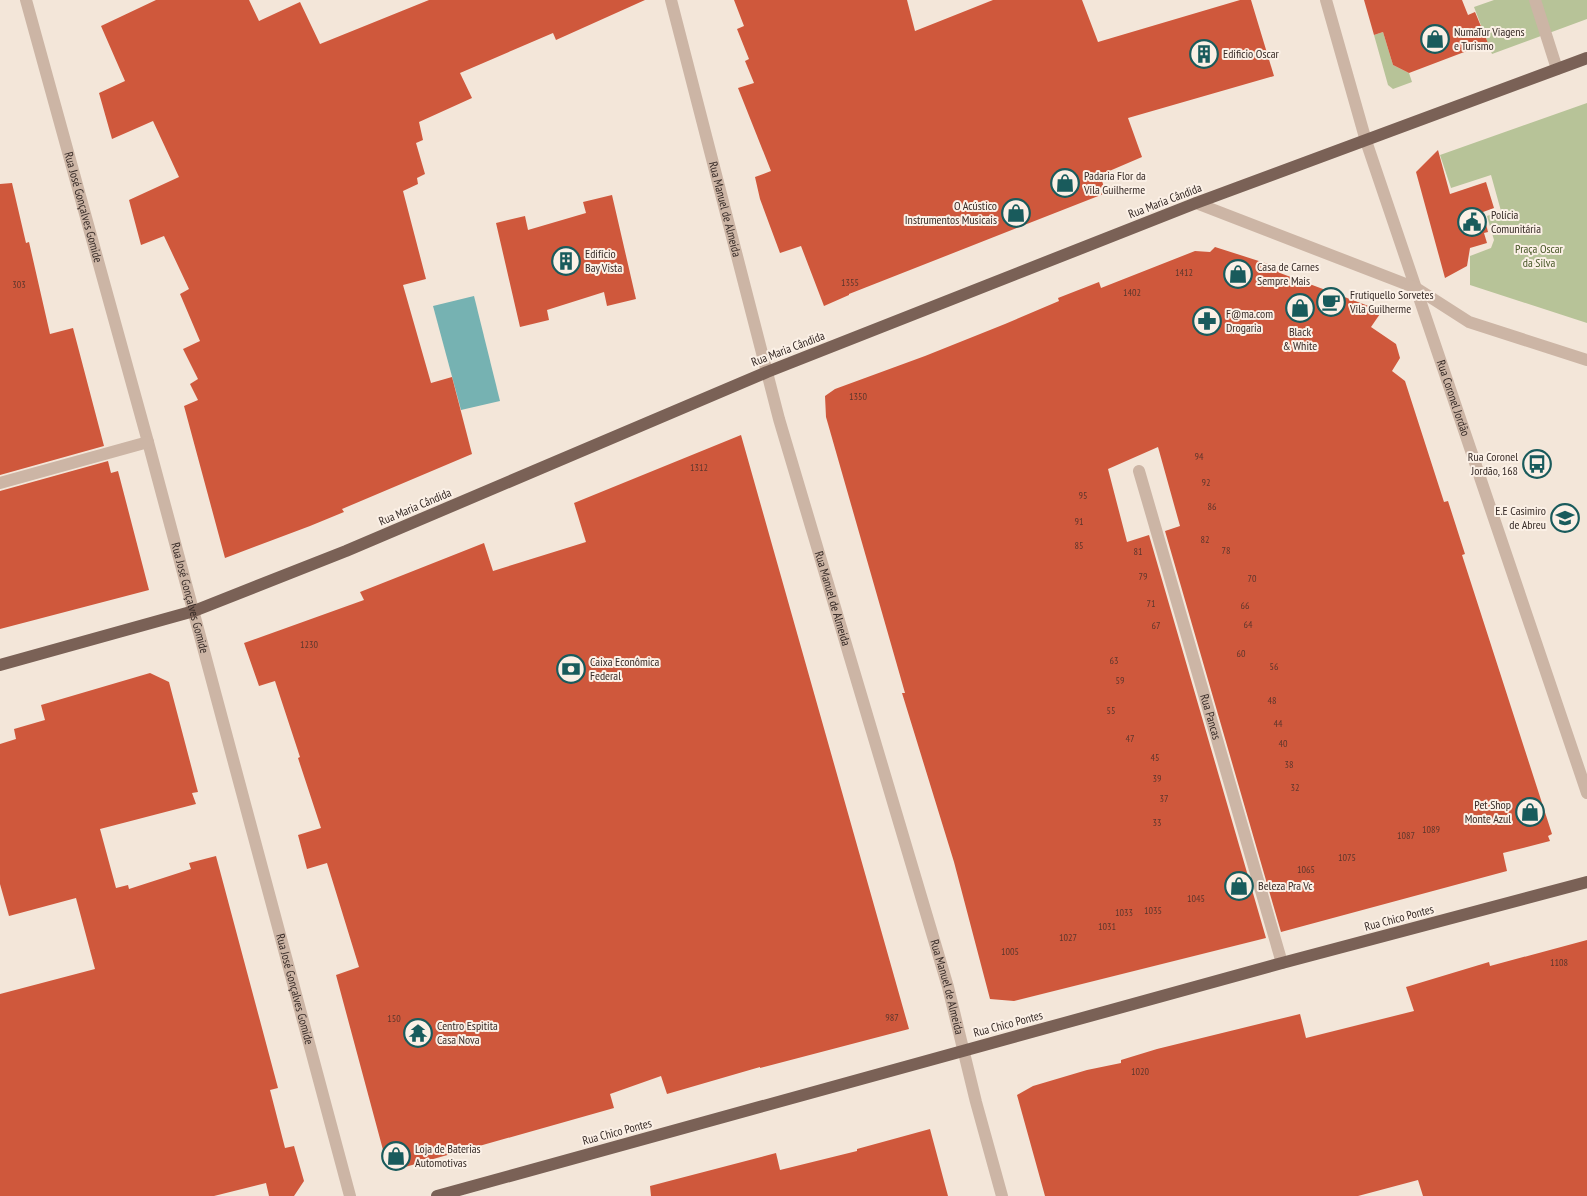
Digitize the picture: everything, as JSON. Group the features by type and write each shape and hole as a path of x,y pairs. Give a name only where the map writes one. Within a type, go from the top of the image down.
{"main road":[{"name":"Rua Maria Cândida","path":"0,665 194,611 346,550 767,372 1196,203 1587,58"},
{"name":"Rua Chico Pontes","path":"436,1196 1282,963 1587,882"}],"street":[{"name":"Rua José Gonçalves Gomide","path":"26,0 194,611 350,1196"},
{"name":"Rua Manuel de Almeida","path":"671,0 778,420 948,987 1002,1196"},
{"name":"Rua Coronel Jordão","path":"1326,0 1366,141 1587,793"},
{"path":"1535,0 1557,69"},
{"path":"1196,203 1416,288 1469,322 1587,360"},
{"path":"0,483 148,442"},
{"name":"Rua Pancas","path":"1139,471 1282,963"}],"green space":[{"path":"1494,0 1587,0 1587,19 1492,54 1474,7"},
{"path":"1383,32 1393,65 1409,73 1412,82 1393,89 1388,85 1374,35"},
{"name":"Praça Oscar da Silva","path":"1587,103 1587,323 1470,285 1470,256 1491,248 1494,240 1487,216 1501,211 1491,175 1451,188 1440,155"}],"water":[{"path":"474,296 500,401 461,410 433,306"}],"building":[{"path":"156,0 249,0 259,21 300,2 320,44 429,0 645,0 556,40 553,33 460,73 472,98 419,122 423,140 416,143 425,174 417,178 418,184 403,191 426,279 403,285 431,383 452,377 472,454 342,509 344,512 225,558 184,406 198,400 190,384 198,379 183,349 200,341 180,294 189,289 164,236 141,245 129,200 179,177 153,121 112,139 99,93 125,81 101,26"},
{"path":"734,0 907,0 915,31 993,0 1082,0 1098,42 1240,0 1251,0 1274,76 1128,118 1142,157 1100,175 1106,193 849,294 824,306 801,246 780,253 760,199 755,177 771,171 738,88 754,83 745,61 749,59 737,29 744,26"},
{"name":"NumaTur Viagens e Turismo","path":"1364,0 1462,0 1468,15 1475,12 1488,43 1409,73 1393,65 1383,32 1374,35"},
{"path":"1438,150 1450,194 1486,182 1494,208 1483,212 1488,232 1484,233 1487,243 1470,248 1467,266 1445,278 1416,172"},
{"path":"12,183 26,243 29,242 50,334 73,328 104,446 0,475 0,184"},
{"name":"Edifício Bay Vista","path":"612,195 636,299 607,306 604,292 547,310 549,320 520,327 496,223 525,216 528,230 586,213 583,202"},
{"path":"1215,247 1281,268 1280,273 1382,311 1371,327 1396,344 1400,358 1392,371 1405,381 1444,502 1448,501 1465,554 1462,555 1552,834 1548,836 1550,841 1503,853 1507,871 1281,932 1165,531 1180,526 1158,447 1108,469 1127,542 1149,535 1266,938 1014,1001 990,999 954,862 902,693 905,693 826,417 825,396 835,389 1005,324 1059,301 1058,298 1099,282 1101,288 1195,251 1210,252"},
{"path":"741,435 909,1029 760,1067 667,1094 661,1076 610,1094 614,1108 398,1169 386,1161 336,975 359,967 327,863 307,869 298,835 321,828 275,681 259,686 244,643 364,600 360,592 484,543 493,571 586,542 574,503"},
{"path":"108,461 111,473 118,471 149,590 0,629 0,491"},
{"path":"150,673 169,682 198,792 192,793 196,804 100,829 116,888 128,885 129,889 191,869 189,863 216,856 278,1088 270,1090 285,1148 294,1146 304,1181 294,1196 269,1196 266,1183 214,1196 0,1196 0,994 95,969 76,898 9,916 0,884 0,744 16,739 14,729 45,720 41,705"},
{"path":"1587,940 1587,1196 1423,1196 1418,1180 1358,1196 1045,1196 1017,1095 1033,1086 1087,1070 1121,1063 1121,1060 1157,1049 1300,1014 1306,1038 1414,1011 1406,987 1489,962 1490,966"},
{"path":"930,1129 948,1196 651,1196 650,1186 776,1153 780,1170 857,1151 857,1149"}],"place":[{"name":"NumaTur Viagens e Turismo","path":"1435,39"},
{"name":"Edificio Oscar","path":"1204,54"},
{"name":"Padaria Flor da Vila Guilherme","path":"1065,183"},
{"name":"O Acústico Instrumentos Musicais","path":"1016,213"},
{"name":"Polícia Comunitária","path":"1472,222"},
{"name":"Edifício Bay Vista","path":"566,261"},
{"name":"Casa de Carnes Sempre Mais","path":"1238,274"},
{"name":"Frutiquello Sorvetes Vila Guilherme","path":"1331,302"},
{"name":"Black & White","path":"1300,308"},
{"name":"F@ma.com Drogaria","path":"1207,321"},
{"name":"Rua Coronel Jordão, 168","path":"1537,464"},
{"name":"E.E Casimiro de Abreu","path":"1565,518"},
{"name":"Caixa Econômica Federal","path":"571,669"},
{"name":"Pet Shop Monte Azul","path":"1530,812"},
{"name":"Beleza Pra Vc","path":"1239,886"},
{"name":"Centro Espitita Casa Nova","path":"418,1033"},
{"name":"Loja de Baterias Automotivas","path":"396,1156"}]}
